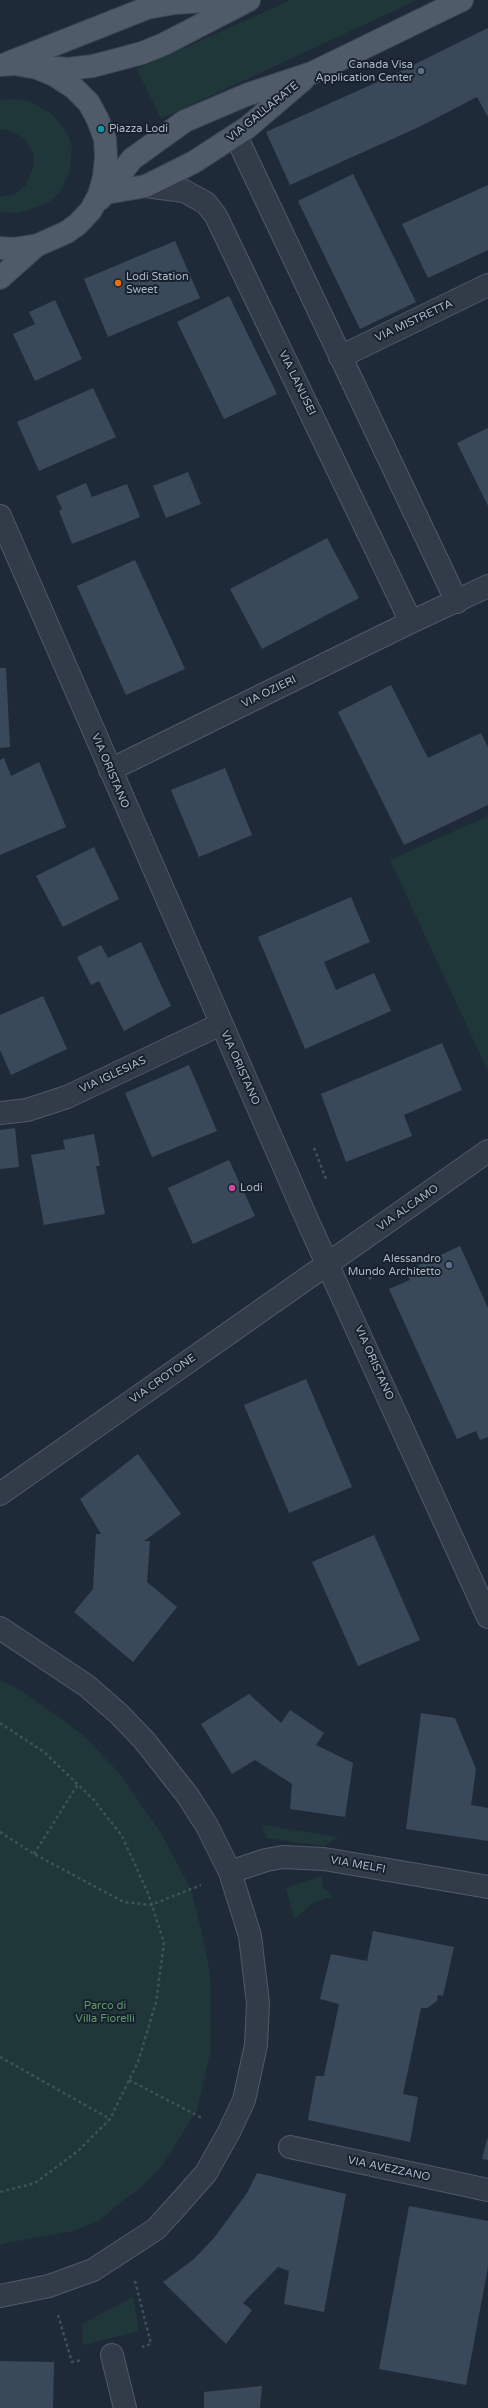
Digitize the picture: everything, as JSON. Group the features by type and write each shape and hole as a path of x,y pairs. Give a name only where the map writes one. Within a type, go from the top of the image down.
{"main road":[{"path":"2,65 147,8 175,3 221,0"},
{"path":"2,65 68,69 93,66 142,53 164,44 250,0"},
{"name":"VIA GALLARATE","path":"101,198 132,159 162,136 197,115 246,95 312,73 462,0"},
{"path":"0,248 14,249 38,245 61,235 78,224 101,198 106,168 105,139 98,120 89,104 74,88 54,75 27,66"},
{"name":"VIA GALLARATE","path":"146,186 214,150 236,136 312,73"},
{"path":"101,198 146,186"},
{"path":"0,278 38,245"}],"street":[{"path":"236,136 457,602"},
{"name":"VIA LANUSEI","path":"146,186 184,191 206,203 216,216 420,618"},
{"name":"VIA MISTRETTA","path":"340,357 488,285"},
{"name":"VIA ORISTANO","path":"0,516 327,1265 347,1304 488,1617"},
{"name":"VIA OZIERI","path":"110,770 488,586"},
{"name":"VIA IGLESIAS","path":"0,1113 27,1110 67,1096 221,1024"},
{"name":"VIA ALCAMO","path":"327,1265 488,1151"},
{"name":"VIA CROTONE","path":"0,1494 327,1265"},
{"path":"0,1628 87,1686 144,1740 188,1796 230,1872 250,1936 258,2003 256,2046 244,2100 229,2132 206,2173 156,2228 93,2270 49,2286 0,2296"},
{"name":"VIA MELFI","path":"230,1872 266,1860 283,1857 324,1859 488,1887"},
{"name":"VIA AVEZZANO","path":"290,2147 488,2190"},
{"path":"112,2355 124,2408"}],"path":[{"path":"314,1148 328,1184"},
{"path":"0,1723 44,1752 93,1799 122,1836 148,1892 164,1943 156,2002 138,2062 110,2119 78,2151 35,2183 0,2192"},
{"path":"34,1854 78,1784"},
{"path":"0,1832 34,1854 124,1902 151,1905 230,1872"},
{"path":"0,2057 110,2119"},
{"path":"129,2080 229,2132"},
{"path":"49,2286 72,2362 112,2355 151,2344 126,2249"}],"green space":[{"path":"291,0 417,0 161,119 137,69"},
{"path":"15,99 29,101 52,114 67,133 72,146 70,171 60,192 49,202 19,213 0,212 0,197 16,194 26,185 34,165 34,155 26,140 12,131 0,129 0,101"},
{"path":"488,816 488,1071 390,860"},
{"name":"Parco di Villa Fiorelli","path":"0,1680 20,1690 82,1734 119,1773 161,1833 191,1890 201,1929 210,1973 211,2050 197,2110 162,2166 142,2186 98,2221 73,2231 0,2244"},
{"path":"262,1825 338,1837 324,1846 267,1838"},
{"path":"322,1876 322,1886 333,1896 313,1903 294,1919 286,1888"},
{"path":"133,2297 139,2331 83,2345 82,2324"}],"building":[{"path":"488,28 488,117 477,97 419,127 290,185 266,132 395,74"},
{"path":"353,174 416,302 360,329 298,201"},
{"path":"488,185 488,250 428,278 402,224"},
{"path":"175,241 200,298 108,337 84,279"},
{"path":"229,296 277,394 224,419 177,322"},
{"path":"55,300 82,359 35,381 13,334 35,324 29,312"},
{"path":"93,388 116,437 39,471 17,422"},
{"path":"488,428 488,506 457,443"},
{"path":"188,472 201,504 166,518 153,486"},
{"path":"86,483 92,497 127,484 140,517 72,544 59,511 62,509 56,496"},
{"path":"327,538 359,598 262,649 230,589"},
{"path":"135,560 185,669 126,695 77,586"},
{"path":"0,668 6,668 10,747 0,748"},
{"path":"391,685 428,758 481,733 488,747 488,805 404,845 338,712"},
{"path":"4,758 11,776 39,762 66,827 0,855 0,760"},
{"path":"225,768 252,835 199,857 171,790"},
{"path":"94,847 119,899 63,927 36,876"},
{"path":"351,897 370,942 324,962 336,990 374,973 391,1011 305,1049 258,937"},
{"path":"141,942 171,1006 124,1031 99,981 91,985 77,957 101,945 108,958"},
{"path":"43,996 67,1049 11,1075 0,1050 0,1015"},
{"path":"442,1043 462,1090 404,1115 412,1136 346,1162 321,1094"},
{"path":"189,1065 217,1131 152,1157 125,1093"},
{"path":"15,1128 19,1167 0,1169 0,1130"},
{"path":"94,1134 100,1166 96,1166 105,1214 44,1225 31,1155 65,1149 63,1140"},
{"path":"229,1160 255,1216 193,1244 168,1188"},
{"path":"460,1246 488,1308 488,1437 480,1440 476,1431 457,1439 389,1289 410,1280 406,1271"},
{"path":"306,1379 352,1487 289,1513 244,1405"},
{"path":"138,1454 181,1514 144,1541 150,1541 147,1582 177,1607 133,1662 74,1612 93,1589 96,1534 101,1534 80,1499"},
{"path":"374,1535 420,1640 358,1666 312,1562"},
{"path":"249,1694 281,1723 290,1710 324,1733 316,1745 353,1763 345,1817 290,1809 292,1784 255,1760 232,1774 201,1724"},
{"path":"421,1713 455,1718 476,1769 471,1805 488,1808 488,1841 406,1829"},
{"path":"373,1931 454,1947 443,1996 438,1995 437,2001 427,2008 421,2008 403,2094 418,2097 410,2142 308,2120 316,2076 324,2076 339,2004 320,1999 331,1954 367,1961"},
{"path":"488,2139 488,2160 482,2159"},
{"path":"257,2173 346,2194 324,2312 284,2304 289,2271 278,2267 243,2303 252,2310 226,2344 163,2282 194,2259 214,2238 247,2193"},
{"path":"409,2206 488,2221 488,2267 466,2385 379,2369"},
{"path":"0,2361 54,2362 53,2408 0,2408"},
{"path":"262,2386 260,2408 204,2408 204,2392"}],"place":[{"name":"Canada Visa Application Center","path":"421,71"},
{"name":"Piazza Lodi","path":"101,129"},
{"name":"Lodi Station Sweet","path":"118,283"},
{"name":"Lodi","path":"232,1188"},
{"name":"Alessandro Mundo Architetto","path":"449,1265"}]}
